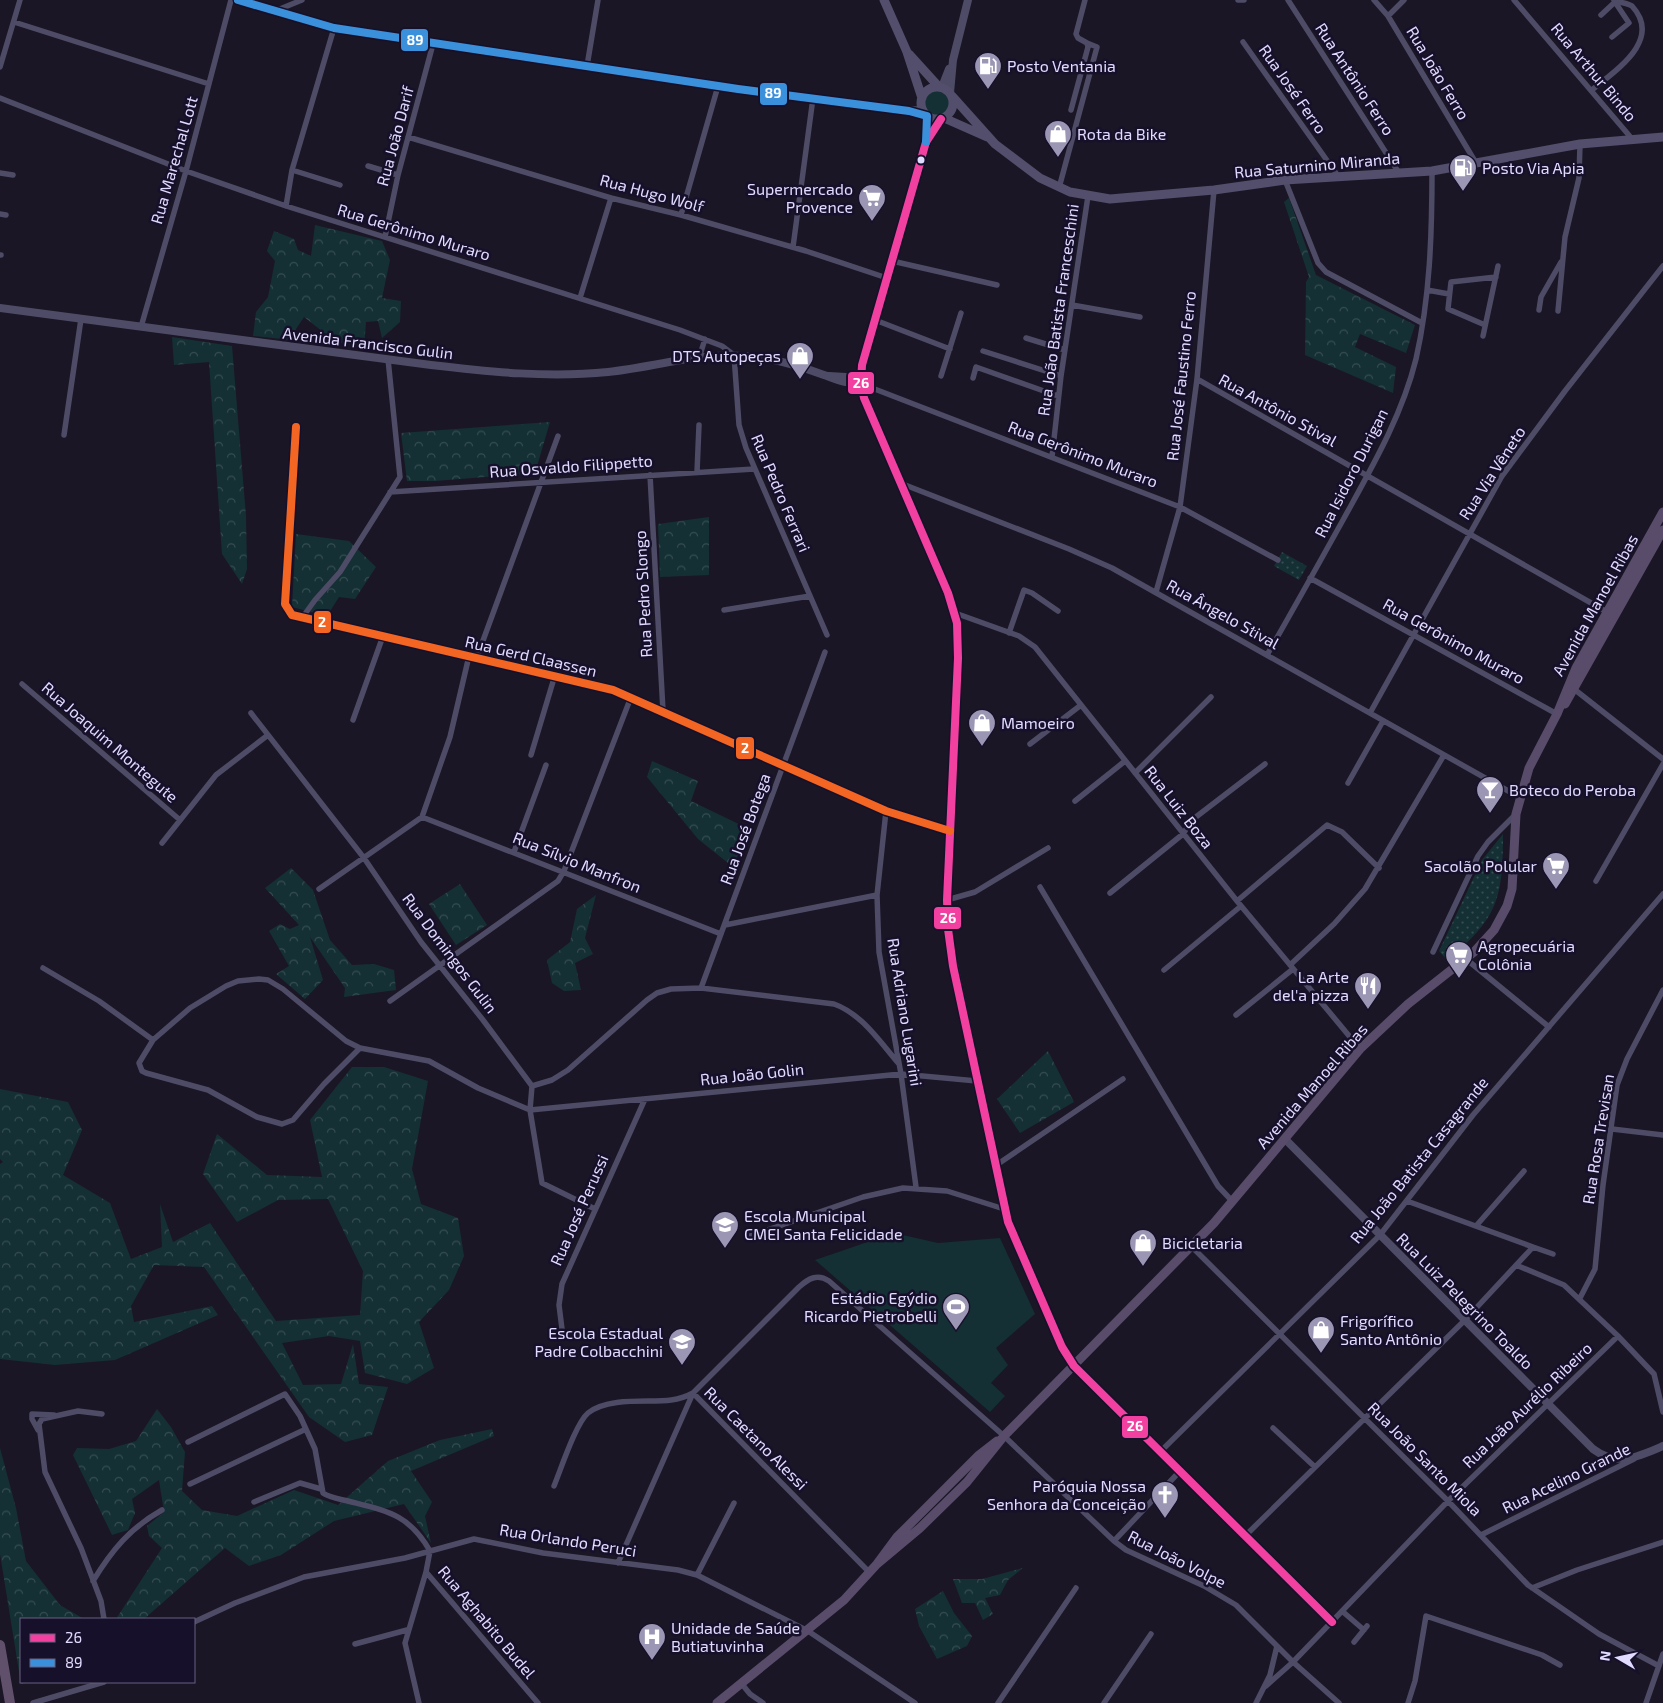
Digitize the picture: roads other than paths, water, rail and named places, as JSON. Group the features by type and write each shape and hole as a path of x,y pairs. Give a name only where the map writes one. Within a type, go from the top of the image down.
{"highway":[{"path":"0,1645 10,1703"}],"main road":[{"path":"882,1 907,52 922,98 924,112 942,119 954,106 951,94 940,87 907,52"},
{"path":"922,98 928,89 940,87"},
{"name":"Rua Saturnino Miranda","path":"951,94 990,138 1040,178 1060,188 1088,196 1110,199 1214,190 1285,180 1432,171 1580,144 1663,137"},
{"name":"Rua Saturnino Miranda","path":"942,119 990,138"},
{"name":"Avenida Manoel Ribas","path":"717,1703 844,1600 878,1564 897,1537 979,1455 1004,1436 1192,1246 1233,1202 1360,1050 1408,1004 1466,959 1494,930 1510,898 1514,879 1516,814 1519,797 1529,768 1557,714 1572,675 1663,512"},
{"name":"Avenida Manoel Ribas","path":"1557,714 1574,689 1663,530"},
{"name":"Avenida Manoel Ribas","path":"878,1564 920,1528 976,1473 1004,1436"},
{"path":"920,1528 920,1520 938,1496"}],"street":[{"path":"0,66 20,0"},
{"name":"Rua Marechal Lott","path":"141,327 210,84 231,0"},
{"path":"238,0 334,28 718,86 924,112 926,142"},
{"path":"275,11 302,0"},
{"path":"587,66 598,0"},
{"path":"951,94 953,60 968,0"},
{"path":"1060,188 1097,47 1078,38 1076,34 1085,0"},
{"path":"1238,0 1244,0"},
{"name":"Rua Antônio Ferro","path":"1288,0 1399,173"},
{"name":"Rua João Ferro","path":"1374,0 1388,16 1476,163"},
{"path":"1388,16 1404,0"},
{"name":"Rua Arthur Bindo","path":"1519,1 1633,140"},
{"path":"1592,90 1637,52 1645,42 1646,33 1642,20 1631,6 1614,1"},
{"path":"1601,15 1614,1"},
{"path":"1612,37 1629,23 1614,1"},
{"path":"14,22 210,84"},
{"path":"286,206 292,170 334,28"},
{"name":"Rua José Ferro","path":"1243,42 1338,176"},
{"path":"1071,110 1087,43"},
{"name":"Rua João Darif","path":"385,237 398,175 433,44"},
{"path":"940,87 953,60"},
{"path":"681,215 718,86"},
{"name":"Rua Gerônimo Muraro","path":"0,98 186,171 286,206 705,339 726,348 734,356 763,359 824,375 846,377 861,383"},
{"path":"793,247 813,98"},
{"path":"942,119 926,142 862,365 861,383 864,398 955,613 958,658 947,900 952,959 1004,1209 1031,1280 1062,1347 1074,1366 1332,1622"},
{"name":"Rua Hugo Wolf","path":"408,137 611,198 681,215 793,247 887,278"},
{"path":"1558,311 1565,237 1579,178 1580,144"},
{"path":"368,166 398,175"},
{"path":"292,170 340,185"},
{"name":"Rua Isidoro Durigan","path":"1268,655 1368,476 1392,426 1409,381 1416,360 1432,249 1432,171"},
{"path":"0,174 14,175"},
{"path":"1285,180 1318,263 1326,272 1422,323"},
{"name":"Rua José Faustino Ferro","path":"1156,592 1180,507 1196,380 1214,190"},
{"name":"Rua João Batista Franceschini","path":"1052,457 1058,396 1088,196"},
{"path":"580,298 611,198"},
{"path":"1539,310 1541,297 1547,282 1562,260"},
{"path":"892,261 997,285"},
{"path":"1483,336 1498,266"},
{"name":"Rua Via Vêneto","path":"1370,713 1512,462 1663,266"},
{"path":"1485,325 1448,309 1451,282 1496,277"},
{"path":"1427,290 1449,294"},
{"path":"1072,305 1140,317"},
{"name":"Avenida Francisco Gulin","path":"0,308 500,372 554,374 614,371 672,360 734,356"},
{"path":"941,376 961,313"},
{"path":"64,435 81,319"},
{"path":"875,320 950,349"},
{"path":"1026,338 1065,350"},
{"path":"699,358 705,339"},
{"path":"983,352 1061,376"},
{"name":"Rua Pedro Ferrari","path":"734,356 739,425 754,469 827,635"},
{"path":"296,427 286,608 292,615 302,618 314,600 340,572 398,482 400,472 388,359"},
{"path":"973,378 976,367 1058,396"},
{"name":"Rua Antônio Stival","path":"1196,380 1607,612"},
{"name":"Rua Gerônimo Muraro","path":"872,388 1180,507 1278,560"},
{"path":"697,472 699,425"},
{"path":"478,658 558,436"},
{"name":"Rua Osvaldo Filippetto","path":"390,492 754,469"},
{"name":"Rua Pedro Slongo","path":"650,475 664,711"},
{"name":"Rua Ângelo Stival","path":"900,483 1069,549 1156,592 1519,797"},
{"name":"Rua Gerônimo Muraro","path":"1310,578 1557,714"},
{"path":"1008,633 1024,590 1032,592 1058,611"},
{"path":"724,610 810,596"},
{"name":"Rua Luiz Boza","path":"955,613 1025,639 1035,647 1239,904 1360,1050"},
{"name":"Rua Gerd Claassen","path":"302,618 606,687 631,696 886,811 950,831"},
{"path":"353,720 383,636"},
{"name":"Rua José Botega","path":"701,988 826,652"},
{"path":"319,890 422,817 450,737 469,656"},
{"path":"531,755 555,676"},
{"name":"Rua Joaquim Montegute","path":"22,684 180,820"},
{"path":"1574,689 1663,759"},
{"path":"390,1001 553,885 564,872 631,696"},
{"path":"1135,773 1211,697"},
{"path":"1030,744 1081,704"},
{"name":"Rua Domingos Gulin","path":"250,713 364,858 421,942 532,1086"},
{"path":"1348,783 1383,721"},
{"path":"162,843 216,775 268,735"},
{"path":"1236,1015 1292,967 1346,912 1379,868 1444,755"},
{"path":"1075,802 1125,761"},
{"path":"1110,893 1183,834 1192,820 1265,764"},
{"path":"1596,881 1663,764"},
{"path":"514,852 546,765"},
{"name":"Rua Adriano Lugarini","path":"886,811 877,895 879,952 901,1074 916,1187"},
{"path":"1433,952 1478,856 1488,842 1516,814"},
{"name":"Rua Sílvio Manfron","path":"422,817 721,934"},
{"path":"1164,970 1327,824 1342,832 1379,868"},
{"path":"947,900 975,892 1048,848"},
{"path":"1040,887 1218,1186 1233,1202"},
{"name":"Rua João Batista Casagrande","path":"1160,1452 1380,1235 1427,1172 1466,1128 1473,1115 1663,894"},
{"path":"725,925 877,895"},
{"path":"1466,959 1549,1027"},
{"path":"43,968 99,1001 154,1040"},
{"path":"360,1048 324,1084 297,1116 288,1123 282,1124 257,1116 217,1093 142,1071 139,1063 154,1040 181,1015 220,989 238,982 259,979 275,983 335,1034 360,1048 429,1061 478,1088 530,1110"},
{"path":"595,1209 542,1183 530,1110 532,1086 552,1080 568,1070 657,993 671,989 701,988 822,1001 842,1007 865,1025 899,1064"},
{"name":"Rua Rosa Trevisan","path":"1580,1298 1595,1269 1603,1185 1619,1078 1663,990"},
{"name":"Rua João Golin","path":"530,1110 901,1074 977,1081"},
{"path":"995,1166 1124,1079"},
{"name":"Rua José Perussi","path":"563,1337 559,1304 562,1284 645,1099"},
{"path":"1612,1128 1663,1135"},
{"name":"Rua Luiz Pelegrino Toaldo","path":"1285,1140 1600,1454 1614,1460 1636,1458"},
{"path":"1476,1226 1524,1171"},
{"path":"750,1236 878,1192 916,1187 959,1194 1004,1209"},
{"path":"1407,1201 1554,1254"},
{"name":"Rua João Santo Miola","path":"1192,1246 1448,1501 1532,1588 1600,1634 1659,1666"},
{"path":"1245,1536 1465,1320 1533,1247"},
{"path":"1516,1265 1554,1280 1580,1298 1654,1374 1663,1412"},
{"name":"Rua João Volpe","path":"693,1393 799,1287 809,1279 820,1277 836,1287 1004,1436 1114,1541 1126,1550 1204,1586 1246,1613 1293,1662 1339,1703"},
{"name":"Rua João Aurélio Ribeiro","path":"1266,1686 1293,1662 1448,1501 1618,1336"},
{"path":"618,1563 693,1393"},
{"name":"Rua Caetano Alessi","path":"554,1486 578,1427 587,1414 594,1409 612,1404 679,1400 693,1393 870,1573"},
{"path":"188,1442 285,1394 296,1409 316,1455 321,1489"},
{"path":"102,1414 78,1411 42,1419 39,1424 45,1472 76,1538 101,1601 104,1618"},
{"path":"40,1434 32,1420 32,1414 38,1412 58,1415"},
{"path":"1273,1428 1315,1467"},
{"path":"190,1484 306,1429"},
{"name":"Rua Acelino Grande","path":"1481,1535 1663,1446"},
{"path":"1114,1541 1180,1472"},
{"name":"Rua Aghabito Budel","path":"254,1502 300,1483 321,1489 329,1496 376,1508 404,1520 417,1530 430,1551 426,1572 538,1703"},
{"path":"697,1575 734,1503"},
{"path":"93,1581 113,1549 140,1522 162,1510"},
{"name":"Rua Orlando Peruci","path":"195,1622 235,1603 304,1577 430,1551 464,1540 481,1539 543,1553 678,1570 697,1575 808,1631 915,1703"},
{"path":"1532,1588 1577,1570 1663,1542"},
{"path":"419,1703 406,1650 407,1630 426,1572"},
{"path":"998,1703 1076,1588"},
{"path":"1342,1611 1365,1628 1354,1642"},
{"path":"1408,1703 1416,1674 1426,1616 1542,1655 1560,1665"},
{"path":"355,1644 407,1630"},
{"path":"1104,1703 1151,1634"},
{"path":"1256,1703 1266,1686 1277,1646"},
{"path":"1646,1703 1663,1654"},
{"path":"33,1703 99,1683"},
{"path":"741,1683 754,1700 763,1703"}],"place":[{"name":"Posto Ventania","path":"988,90"},
{"name":"Rota da Bike","path":"1058,158"},
{"name":"Posto Via Apia","path":"1463,192"},
{"name":"Supermercado Provence","path":"872,222"},
{"name":"DTS Autopeças","path":"800,380"},
{"name":"Mamoeiro","path":"982,747"},
{"name":"Boteco do Peroba","path":"1490,814"},
{"name":"Sacolão Polular","path":"1556,890"},
{"name":"Agropecuária Colônia","path":"1459,979"},
{"name":"La Arte del'a pizza","path":"1368,1010"},
{"name":"Escola Municipal CMEI Santa Felicidade","path":"725,1249"},
{"name":"Bicicletaria","path":"1143,1267"},
{"name":"Estádio Egýdio Ricardo Pietrobelli","path":"956,1331"},
{"name":"Frigorífico Santo Antônio","path":"1321,1354"},
{"name":"Escola Estadual Padre Colbacchini","path":"682,1366"},
{"name":"Paróquia Nossa Senhora da Conceição","path":"1165,1519"},
{"name":"Unidade de Saúde Butiatuvinha","path":"652,1661"}]}
